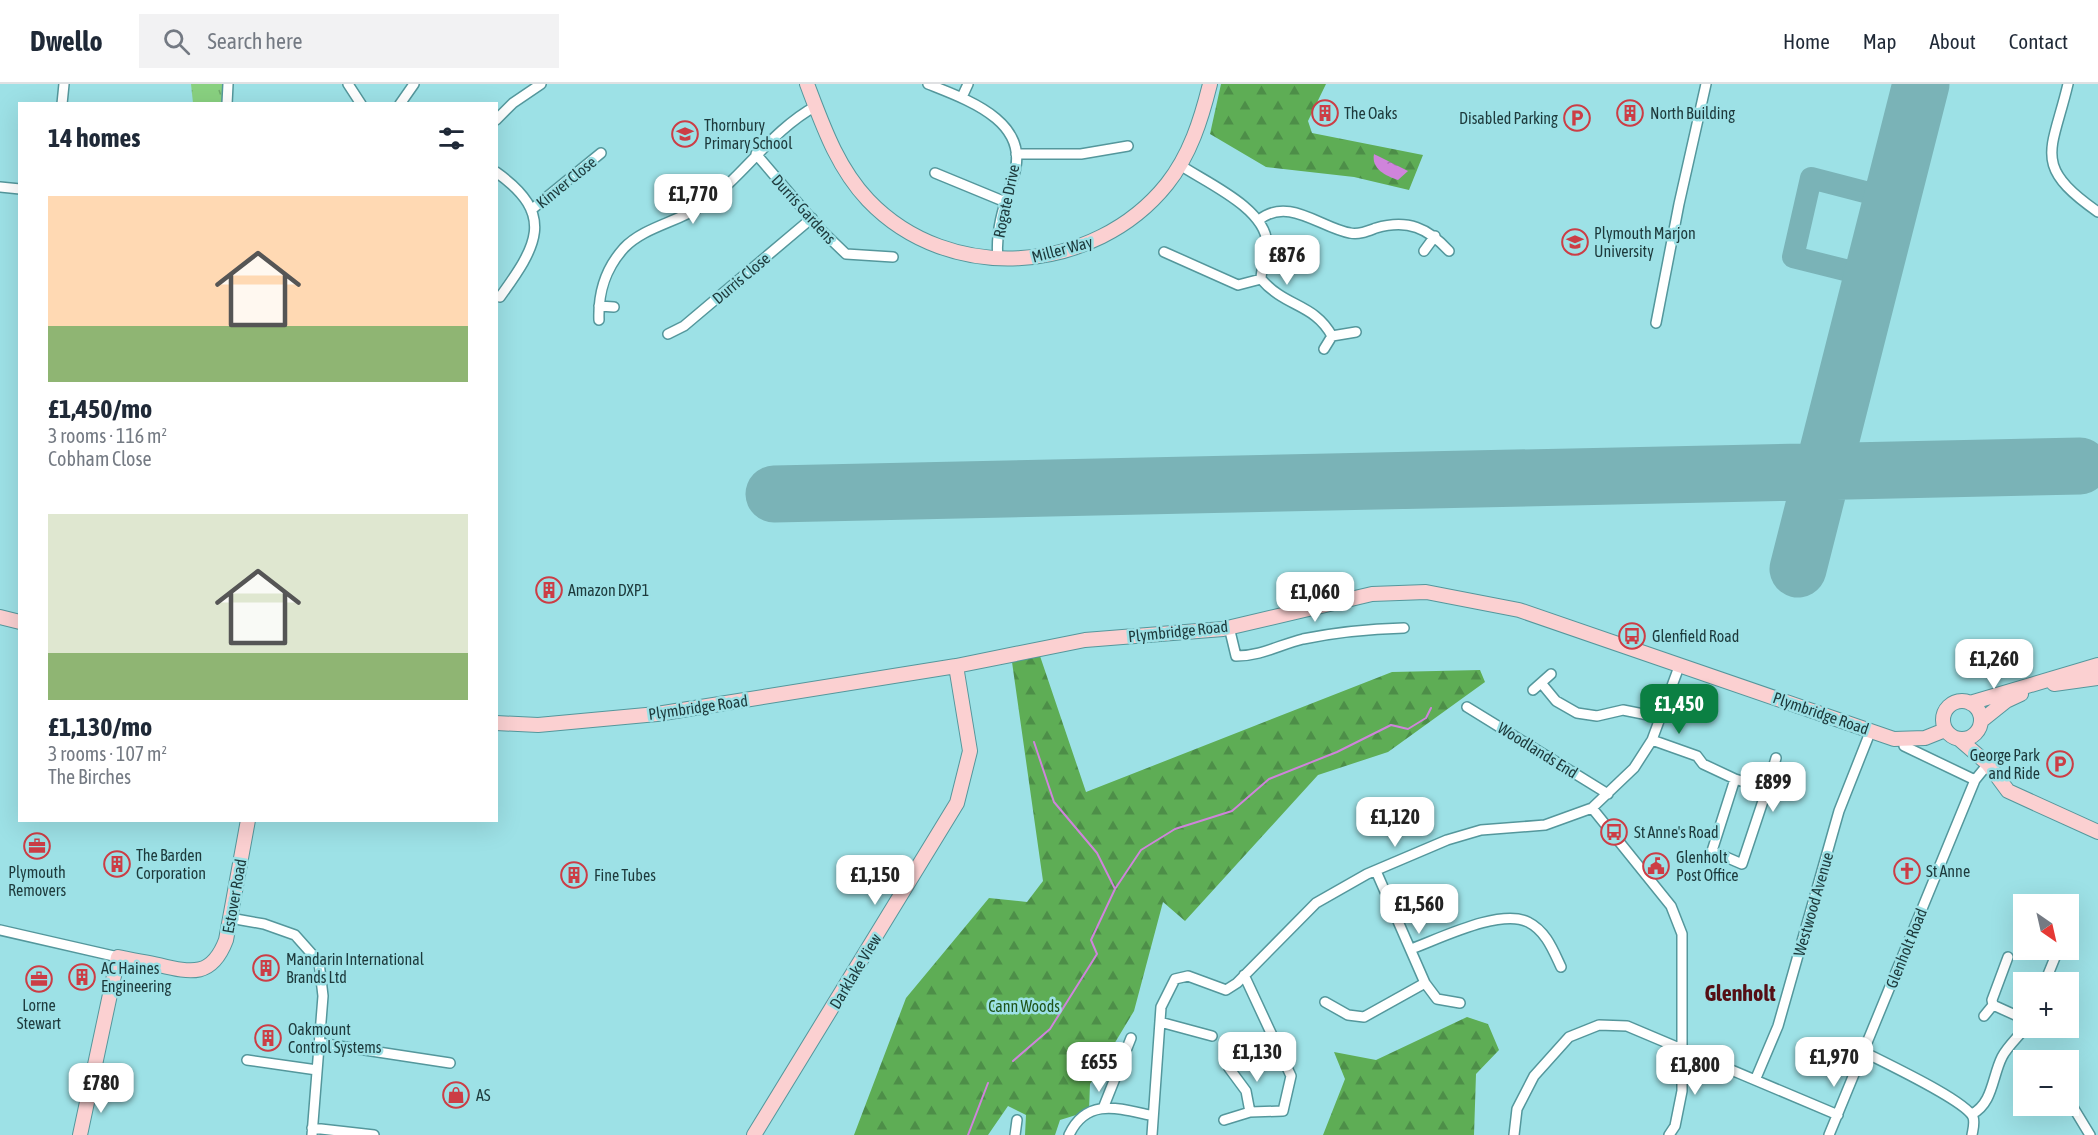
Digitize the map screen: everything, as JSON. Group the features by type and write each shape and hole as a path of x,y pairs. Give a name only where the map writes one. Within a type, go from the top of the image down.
{"main road":[{"name":"Miller Way","path":"807,84 839,163 869,201 888,217 941,246 980,257 998,259 1028,259 1053,255 1097,240 1138,214 1167,184 1180,165 1199,125 1210,84"},
{"name":"Plymbridge Road","path":"498,723 538,724 657,714 956,666 1085,640 1229,627 1372,594 1426,592 1519,610 1894,739 1925,738 1945,729"},
{"path":"0,617 18,622"},
{"path":"0,622 18,626"},
{"path":"2098,665 1970,703 1957,701 1945,710 1943,717 1945,729 1988,764 2008,791 2098,832"},
{"name":"Darklake View","path":"754,1135 957,803 970,751 956,666"},
{"path":"1959,739 1968,738 2006,701 2027,691 2098,678"},
{"path":"1970,703 1977,708 1988,764"},
{"name":"Estover Road","path":"118,957 189,972 204,969 221,954 231,918 248,822"},
{"path":"80,1135 118,957"}],"street":[{"path":"62,102 63,84"},
{"path":"227,102 228,84"},
{"path":"348,84 360,102"},
{"path":"401,102 414,84"},
{"path":"498,118 513,103 541,84"},
{"name":"Rogate Drive","path":"928,84 962,97 996,116 1011,134 1016,154 1014,176 1004,201 997,236 998,259"},
{"path":"962,97 968,84"},
{"path":"1656,323 1679,204 1706,84"},
{"path":"2068,84 2052,143 2052,161 2064,186 2098,212"},
{"path":"599,320 598,306 602,283 625,247 657,227 700,207 797,117 816,106"},
{"path":"1016,154 1081,154 1128,146"},
{"name":"Kinver Close","path":"531,210 601,153"},
{"name":"Durris Gardens","path":"756,154 846,254 893,257"},
{"path":"1180,165 1245,206 1259,220 1267,243 1261,279"},
{"path":"935,173 1004,201"},
{"path":"498,174 514,187 531,210 535,228 532,249 501,298"},
{"path":"0,187 18,189"},
{"path":"1259,220 1268,213 1279,211 1309,217 1353,234 1404,224 1416,226 1434,236 1449,251"},
{"name":"Durris Close","path":"671,320 672,333 812,218"},
{"path":"1424,251 1434,236"},
{"path":"1164,252 1182,256 1238,285 1261,279"},
{"path":"1261,279 1280,297 1318,316 1332,336"},
{"path":"598,306 614,307"},
{"path":"1324,349 1332,336 1356,332"},
{"path":"1229,627 1236,656 1256,656 1300,640 1359,629 1404,628"},
{"path":"1152,1135 1160,1022 1166,993 1175,979 1188,976 1226,990 1316,903 1376,871 1447,840 1481,830 1545,825 1592,808 1634,768 1652,740 1658,717 1680,664"},
{"path":"1533,690 1551,674"},
{"path":"1542,684 1556,700 1577,713 1597,716 1623,710 1658,717"},
{"name":"Woodlands End","path":"1467,707 1608,794"},
{"name":"Westwood Avenue","path":"1756,1078 1778,1026 1839,811 1871,730"},
{"path":"1652,740 1697,756 1703,764 1735,779 1767,789"},
{"path":"1904,746 1975,780"},
{"path":"1735,779 1712,851 1742,864 1776,758"},
{"name":"Glenholt Road","path":"1829,1135 1975,780 1988,764"},
{"path":"1592,808 1671,906 1682,934 1682,1091 1675,1126 1669,1135"},
{"path":"1376,871 1425,983 1437,999 1460,1003"},
{"path":"231,918 281,929 295,935 319,962 323,984 312,1131 374,1135"},
{"path":"1411,949 1482,923 1512,918 1529,922 1548,939 1561,967"},
{"name":"Estover Road","path":"0,930 118,957"},
{"path":"1984,1016 1993,1005 1992,1000 2008,957"},
{"path":"1224,1120 1250,1112 1283,1111 1291,1076 1244,975"},
{"path":"1325,1002 1348,1015 1364,1017 1425,983"},
{"path":"1993,1005 2013,1014"},
{"path":"1160,1022 1212,1036"},
{"path":"1514,1135 1517,1109 1534,1076 1569,1037 1599,1025 1628,1026 1683,1047 1838,1115"},
{"path":"1069,1135 1074,1125 1104,1106 1131,1038"},
{"path":"1972,1114 1980,1110 1987,1099 2002,1056 2017,1038"},
{"path":"319,1043 450,1063"},
{"path":"1864,1052 1941,1092 1972,1114 1974,1123 1972,1135"},
{"path":"247,1060 317,1070"},
{"path":"1229,1068 1246,1091 1250,1112"},
{"path":"1104,1106 1153,1116"},
{"path":"2078,1116 2090,1135"},
{"path":"1015,1135 1017,1120"}],"green space":[{"path":"191,84 223,84 222,102 193,102"},
{"path":"1221,84 1326,84 1308,121 1312,133 1423,155 1409,190 1354,177 1266,167 1210,134"},
{"name":"Cann Woods","path":"1040,656 1086,792 1392,672 1480,670 1485,682 1388,752 1318,775 1185,921 1163,902 1134,1011 1090,1084 1089,1111 1060,1120 1055,1135 1025,1135 1026,1115 1008,1106 988,1135 854,1135 906,998 989,898 1027,902 1043,881 1012,662"},
{"path":"1467,1017 1488,1024 1499,1050 1476,1074 1474,1135 1323,1135 1345,1079 1334,1052 1376,1060"}],"water":[{"path":"1374,154 1408,171 1398,180 1389,176 1377,168"}],"waterway":[{"path":"1013,1061 1050,1029 1097,954 1091,940 1115,889 1141,850 1175,829 1232,811 1269,779 1337,752 1391,725 1408,729 1426,718 1431,708"},
{"path":"1034,742 1054,802 1097,853 1115,889"},
{"path":"968,1135 988,1083"}],"taxiway":[{"path":"1873,277 1793,257 1811,178 1892,199"}],"runway":[{"path":"1798,569 1921,84"},
{"path":"774,494 2080,466"}],"place":[{"name":"The Oaks","path":"1325,113"},
{"name":"North Building","path":"1630,113"},
{"name":"Disabled Parking","path":"1577,118"},
{"name":"Thornbury Primary School","path":"685,134"},
{"name":"Plymouth Marjon University","path":"1575,242"},
{"name":"Amazon DXP1","path":"549,590"},
{"name":"Glenfield Road","path":"1632,636"},
{"name":"George Park and Ride","path":"2060,764"},
{"name":"St Anne's Road","path":"1614,832"},
{"name":"Plymouth Removers","path":"37,846"},
{"name":"The Barden Corporation","path":"117,864"},
{"name":"Glenholt Post Office","path":"1656,866"},
{"name":"St Anne","path":"1907,871"},
{"name":"Fine Tubes","path":"574,875"},
{"name":"Mandarin International Brands Ltd","path":"266,968"},
{"name":"AC Haines Engineering","path":"82,977"},
{"name":"Lorne Stewart","path":"39,979"},
{"name":"Oakmount Control Systems","path":"268,1038"},
{"name":"AS","path":"456,1095"}],"district":[{"name":"Glenholt","path":"1740,993"}]}
